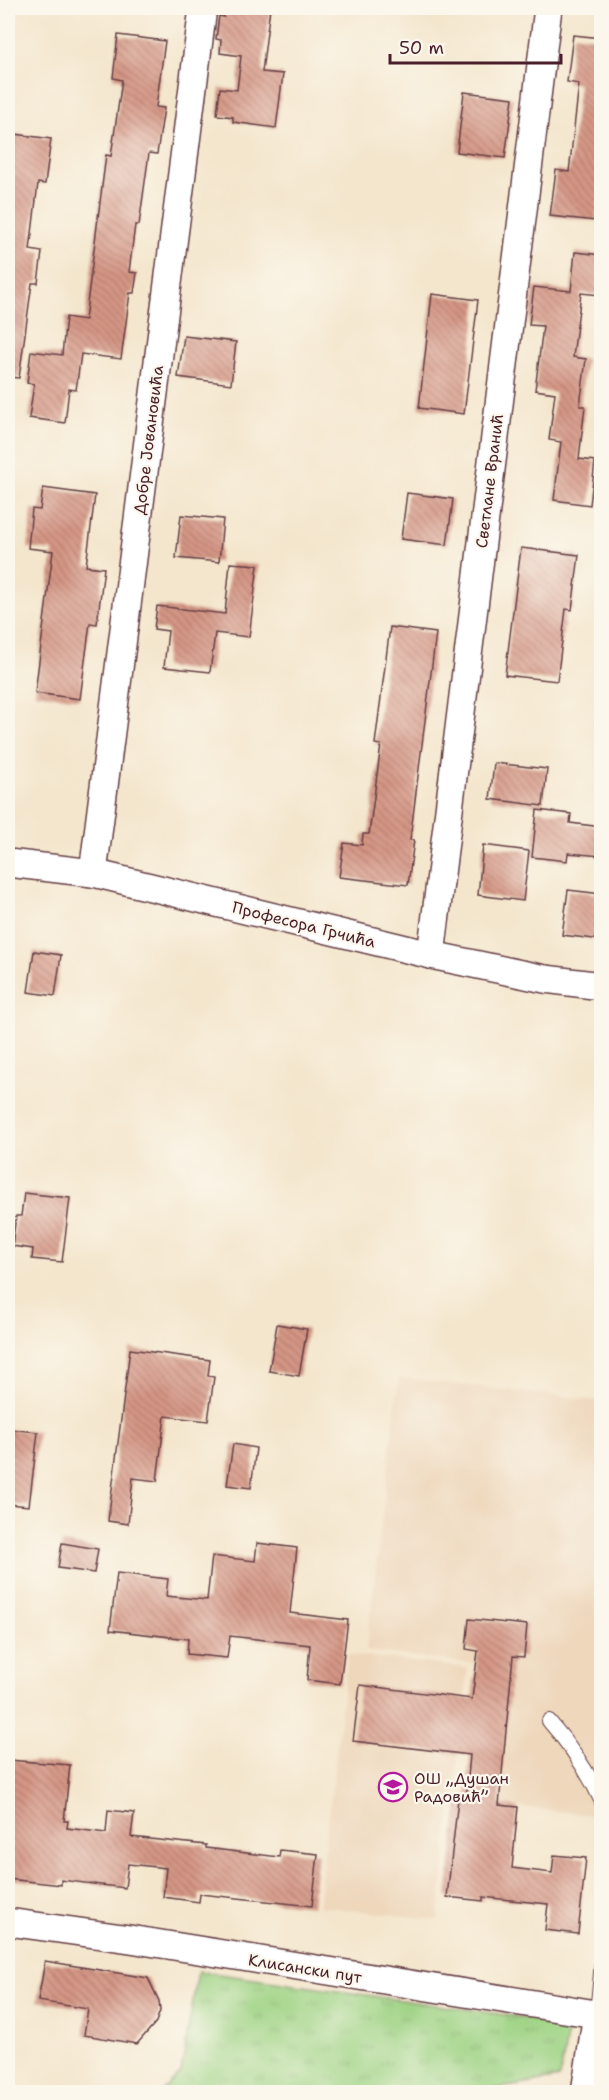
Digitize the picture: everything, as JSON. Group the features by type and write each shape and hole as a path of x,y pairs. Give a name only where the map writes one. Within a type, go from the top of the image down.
{"street":[{"name":"Добре Јовановића","path":"93,873 203,8"},
{"name":"Светлане Вранић","path":"431,955 548,8"},
{"name":"Професора Грчића","path":"8,862 93,873 431,955 544,979 602,986"},
{"name":"Клисански пут","path":"8,1922 130,1939 599,2015"},
{"path":"585,2092 599,2015"}],"lane":[{"path":"549,1720 565,1739 596,1788 602,1802"},
{"path":"599,2015 602,1963"}],"shaded area":[{"path":"399,1378 601,1401 602,1738 598,1765 601,1777 601,1816 499,1805 513,1656 524,1657 527,1625 469,1619 466,1649 477,1651 476,1664 366,1651"},
{"name":"ОШ „Душан Радовић”","path":"348,1654 468,1668 438,1920 318,1906"}],"green space":[{"path":"198,1971 569,2024 560,2078 477,2092 162,2092 181,2073"}],"building":[{"path":"225,8 270,8 262,72 283,74 276,128 233,122 233,117 217,115 220,88 237,90 241,56 220,53 221,40 216,39 219,16 224,17"},
{"path":"118,35 165,41 156,107 164,108 157,154 149,153 139,225 135,225 129,272 137,273 134,293 130,293 121,359 81,354 76,390 69,389 65,423 29,418 34,384 27,383 31,351 62,355 66,317 85,320 106,155 111,156 122,80 113,78"},
{"path":"573,35 602,38 602,176 596,221 550,216 556,170 569,172 579,84 567,82"},
{"path":"464,92 513,98 505,158 457,152"},
{"path":"8,133 51,139 45,184 38,183 30,250 42,252 38,283 32,283 19,378 8,377 8,313 14,264 8,263"},
{"path":"575,252 602,255 600,295 581,293 573,357 586,359 580,406 585,406 579,459 595,461 590,505 554,500 561,442 549,440 555,393 535,390 543,326 529,325 534,287 571,291"},
{"path":"432,294 478,300 464,414 419,408"},
{"path":"184,336 236,342 231,384 178,377"},
{"path":"43,488 95,495 86,566 104,568 97,624 90,623 80,699 35,693 53,551 28,548 32,509 40,510"},
{"path":"407,493 453,499 447,545 401,539"},
{"path":"181,515 223,519 219,562 176,558"},
{"path":"521,548 579,555 572,610 566,609 557,681 505,675"},
{"path":"230,563 258,565 249,637 215,633 210,672 164,667 168,631 154,629 157,606 225,614"},
{"path":"390,627 436,633 410,840 414,840 408,885 339,877 344,843 362,845 363,834 369,834 381,745 375,744"},
{"path":"494,763 547,769 543,806 490,799"},
{"path":"537,810 571,814 570,823 602,827 602,856 568,853 567,861 532,857"},
{"path":"483,845 529,851 523,901 478,895"},
{"path":"568,890 602,894 602,940 562,935"},
{"path":"34,951 61,955 55,996 28,992"},
{"path":"24,1193 70,1198 62,1262 32,1259 33,1249 12,1246 16,1216 21,1216"},
{"path":"277,1324 307,1329 299,1376 269,1371"},
{"path":"130,1349 210,1360 208,1376 214,1377 208,1421 165,1416 157,1481 133,1478 128,1524 108,1521"},
{"path":"8,1429 38,1432 29,1506 8,1504"},
{"path":"233,1444 256,1448 251,1488 227,1485"},
{"path":"62,1543 98,1549 94,1573 58,1568"},
{"path":"257,1543 297,1548 290,1613 348,1620 340,1684 307,1680 310,1645 230,1636 227,1658 187,1654 188,1639 110,1630 117,1573 168,1579 166,1596 207,1600 212,1556 255,1561"},
{"path":"469,1619 527,1625 524,1657 513,1656 499,1805 518,1807 512,1868 552,1873 554,1855 586,1858 578,1934 545,1930 548,1904 483,1897 483,1901 447,1897 458,1799 466,1800 470,1755 353,1741 360,1685 472,1699 478,1651 466,1649"},
{"path":"8,1760 70,1765 64,1821 68,1821 67,1828 106,1833 108,1810 134,1813 131,1837 206,1845 206,1848 279,1857 280,1850 318,1854 312,1906 200,1894 199,1902 163,1897 166,1868 128,1864 125,1888 61,1880 61,1885 8,1879"},
{"path":"45,1961 148,1978 159,2001 160,2011 156,2022 137,2044 84,2035 88,2009 38,2001"}],"place":[{"name":"ОШ „Душан Радовић”","path":"393,1787"}]}
